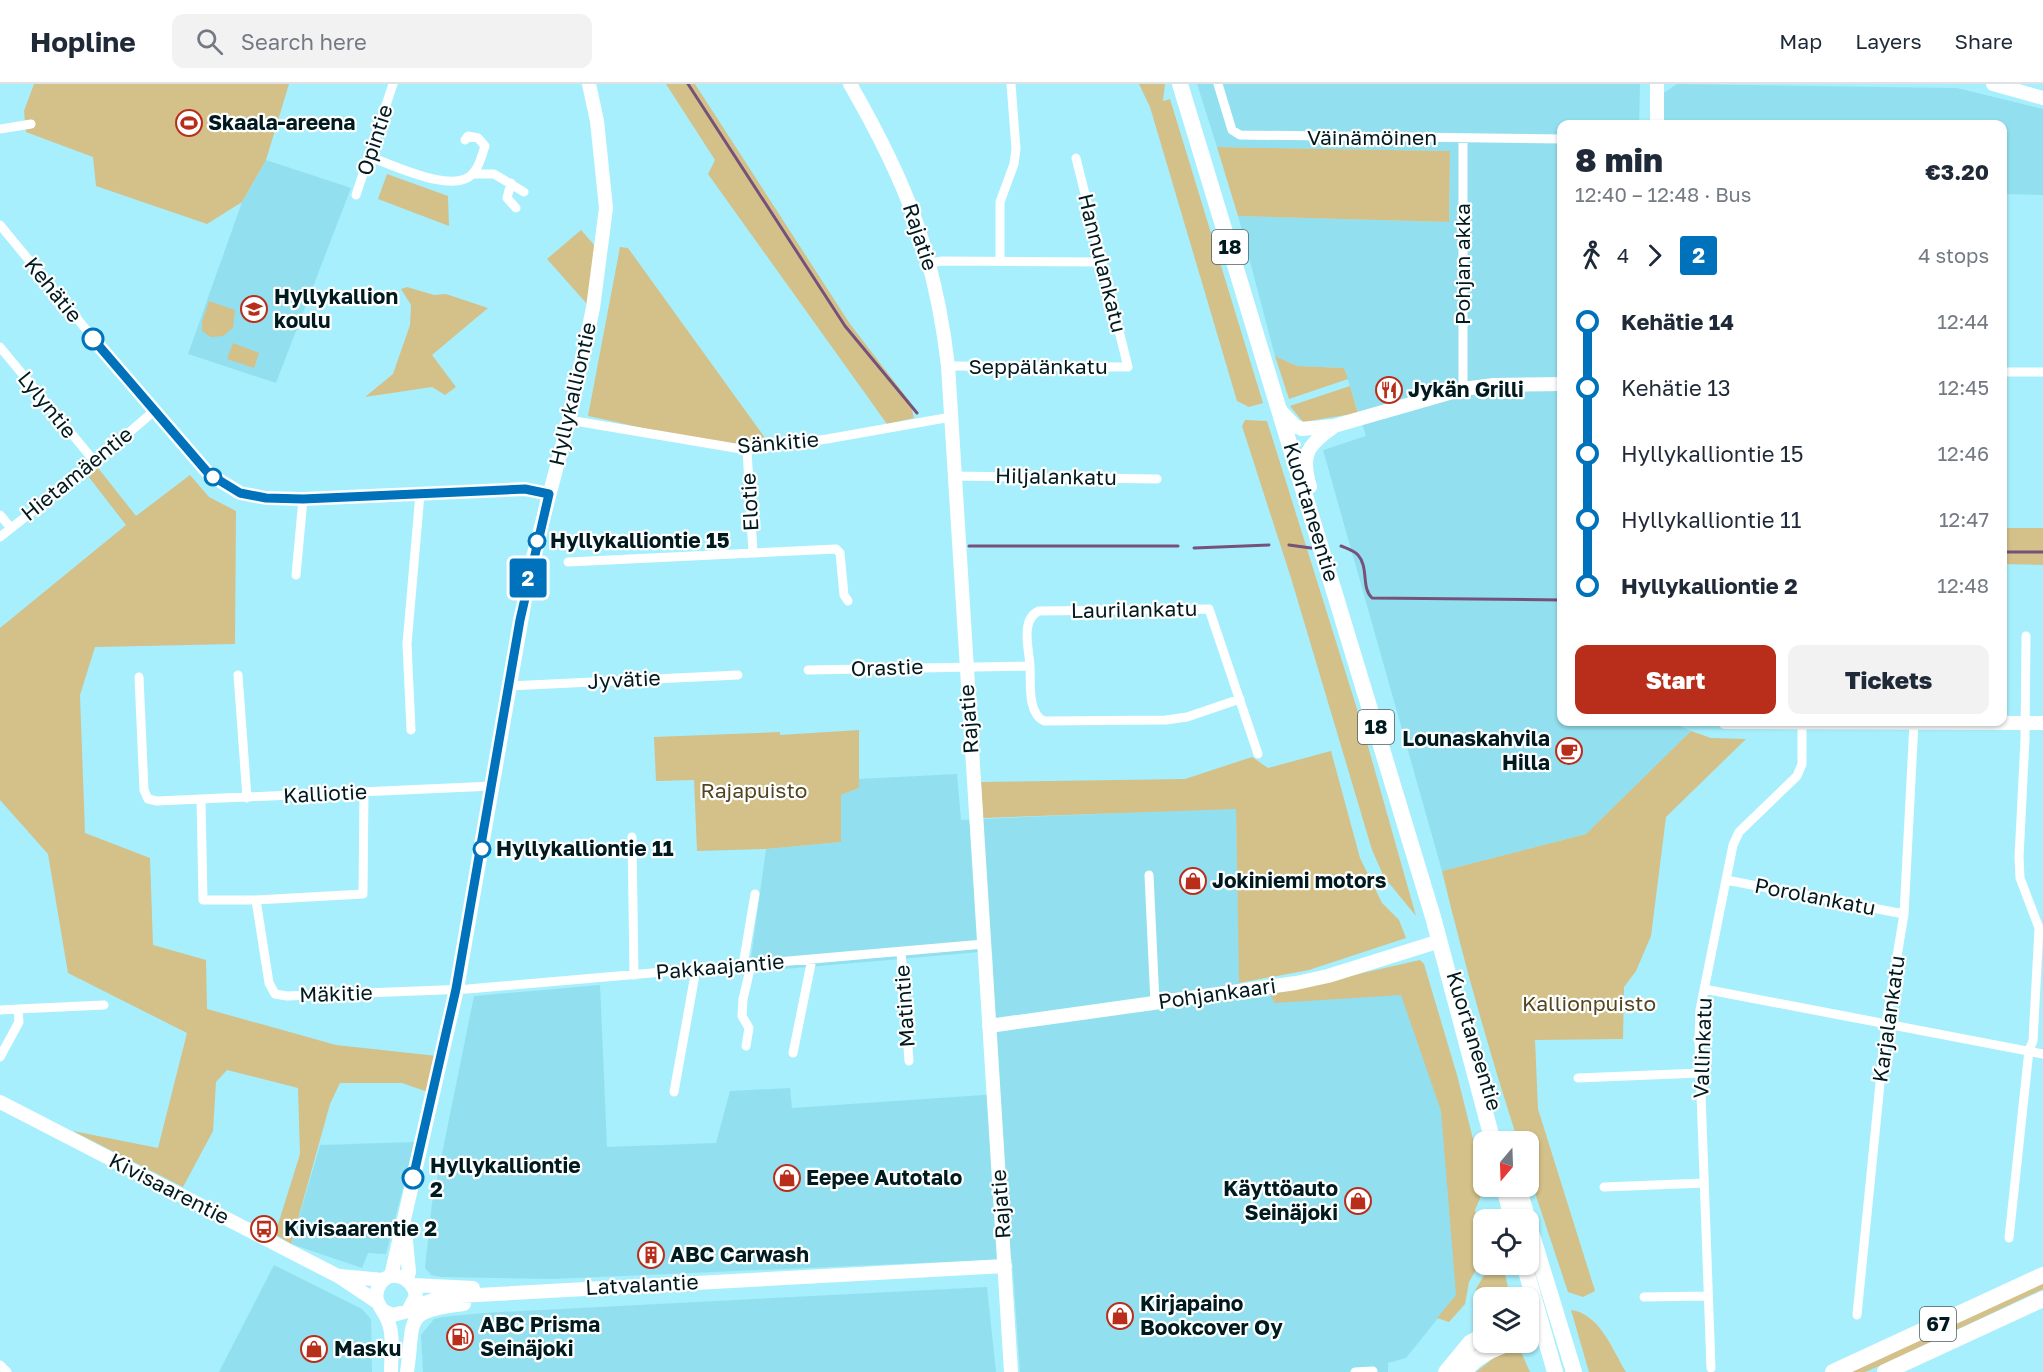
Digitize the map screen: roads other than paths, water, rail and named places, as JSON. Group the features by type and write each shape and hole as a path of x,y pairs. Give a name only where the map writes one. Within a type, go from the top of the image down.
{"highway":[{"name":"Kuortaneentie","path":"1180,84 1440,941 1490,1131"},
{"name":"Kuortaneentie","path":"1440,941 1455,973 1502,1131"},
{"path":"1539,1259 1574,1372"},
{"name":"67","path":"1833,1372 2043,1275"},
{"name":"67","path":"1890,1371 2043,1299"},
{"path":"1539,1318 1557,1320"},
{"path":"1539,1333 1557,1320"},
{"path":"1446,1372 1473,1341"},
{"path":"1539,1343 1555,1372"},
{"path":"1464,1372 1476,1359 1486,1353"}],"street":[{"name":"Opintie","path":"356,195 393,84"},
{"name":"Hyllykalliontie","path":"387,1278 409,1196 456,989 531,565 569,420 593,308 606,208 599,131 589,84"},
{"name":"Rajatie","path":"850,84 895,165 930,263 943,321 948,366 1011,1372"},
{"path":"1000,261 1000,202 1014,164 1016,149 1011,84"},
{"name":"Väinämöinen","path":"1218,84 1232,130 1240,135 1557,139"},
{"path":"1657,84 1657,120"},
{"path":"1993,84 2043,98"},
{"path":"0,129 31,124"},
{"path":"465,141 468,135 478,138 485,146 474,174"},
{"name":"Pohjan akka","path":"1463,138 1463,389"},
{"path":"368,156 444,182 462,181 474,174 494,174 524,192"},
{"name":"Hannulankatu","path":"1076,158 1128,368"},
{"path":"511,183 507,198 516,208"},
{"name":"Kehätie","path":"0,225 201,466 222,484 252,496 303,499 525,489 549,494"},
{"path":"930,263 1102,262"},
{"name":"Lylyntie","path":"0,347 95,462"},
{"name":"Seppälänkatu","path":"948,366 1128,368"},
{"path":"2007,372 2043,372"},
{"path":"1280,409 1288,420 1302,429 1334,426 1463,389 1494,385 1557,384"},
{"name":"Hietamäentie","path":"0,537 95,462 154,411"},
{"name":"Sänkitie","path":"569,420 747,450 827,439 951,417"},
{"path":"1311,514 1313,496 1305,468 1306,458 1317,438 1334,426"},
{"name":"Elotie","path":"747,450 753,553"},
{"name":"Hiljalankatu","path":"954,476 1158,479"},
{"path":"411,730 407,644 420,494"},
{"path":"297,575 303,499"},
{"path":"0,515 11,528"},
{"path":"568,562 836,549 840,553 844,595 848,601"},
{"name":"Laurilankatu","path":"1030,666 1028,620 1032,614 1039,611 1209,609 1258,754"},
{"path":"2009,1238 2029,1050 2033,1041 2039,928 2020,878 2026,723 2026,636"},
{"path":"1030,666 1033,712 1037,718 1044,721 1166,720 1187,717 1240,699"},
{"name":"Orastie","path":"808,670 1030,666"},
{"path":"238,675 246,798"},
{"name":"Jyvätie","path":"509,686 738,675"},
{"name":"Kalliotie","path":"139,677 144,790 148,799 157,801 246,798 493,786"},
{"path":"2007,723 2043,723"},
{"name":"Vallinkatu","path":"1711,1368 1700,1072 1700,1010 1733,845 1740,832 1797,776 1802,764 1802,726"},
{"name":"Karjalankatu","path":"1857,1315 1886,1023 1904,914 1914,726"},
{"path":"201,799 203,900 256,900 363,894 364,791"},
{"path":"632,837 634,975"},
{"path":"1149,875 1155,1003"},
{"name":"Porolankatu","path":"1726,880 1904,914"},
{"path":"746,1046 749,1028 742,1016 743,999 755,894"},
{"name":"Mäkitie","path":"256,900 269,983 275,994 287,996 456,989"},
{"name":"Pohjankaari","path":"989,1026 1256,990 1328,976 1440,941"},
{"name":"Pakkaajantie","path":"456,989 984,944"},
{"name":"Matintie","path":"901,952 909,1061"},
{"path":"794,1053 812,959"},
{"path":"674,1092 696,969"},
{"path":"1704,989 2043,1054"},
{"path":"0,1010 105,1005"},
{"path":"0,1057 19,1023 18,1009"},
{"path":"1578,1078 1700,1072"},
{"name":"Kivisaarentie","path":"0,1102 338,1276 379,1306"},
{"path":"1605,1187 1704,1183"},
{"name":"Hyllykalliontie","path":"409,1196 405,1237 410,1282"},
{"name":"Latvalantie","path":"408,1311 441,1297 1005,1266"},
{"name":"Kivisaarentie","path":"338,1276 387,1278"},
{"path":"391,1372 388,1321 379,1306 376,1290 387,1278 410,1282 416,1296 408,1311 402,1332 406,1372"},
{"name":"Latvalantie","path":"410,1282 515,1287 532,1291"},
{"path":"406,1372 410,1331 424,1312 432,1308 492,1301 515,1294"},
{"path":"1644,1297 1708,1296"},
{"path":"379,1306 393,1315 408,1311"},
{"path":"0,1365 7,1372"},
{"path":"1355,1372 1373,1371"}],"waterway":[{"path":"688,84 845,326 917,413"},
{"path":"1194,548 1269,545"},
{"path":"1289,545 1311,548"},
{"path":"969,546 1178,546"},
{"path":"1341,546 1355,552 1361,560 1367,589 1372,598 1557,600"},
{"path":"2007,552 2043,552"}],"place":[{"name":"Skaala-areena","path":"189,123"},
{"name":"Hyllykallion koulu","path":"254,309"},
{"name":"Jykän Grilli","path":"1389,390"},
{"name":"Hyllykalliontie 15","path":"537,541"},
{"name":"Lounaskahvila Hilla","path":"1569,751"},
{"name":"Hyllykalliontie 11","path":"482,849"},
{"name":"Jokiniemi motors","path":"1193,881"},
{"name":"Hyllykalliontie 2","path":"413,1178"},
{"name":"Eepee Autotalo","path":"787,1178"},
{"name":"Käyttöauto Seinäjoki","path":"1358,1201"},
{"name":"Kivisaarentie 2","path":"264,1229"},
{"name":"ABC Carwash","path":"651,1255"},
{"name":"Kirjapaino Bookcover Oy","path":"1120,1316"},
{"name":"ABC Prisma Seinäjoki","path":"460,1337"},
{"name":"Masku","path":"314,1349"}],"park label":[{"name":"Rajapuisto","path":"754,791"},
{"name":"Kallionpuisto","path":"1589,1004"}]}
